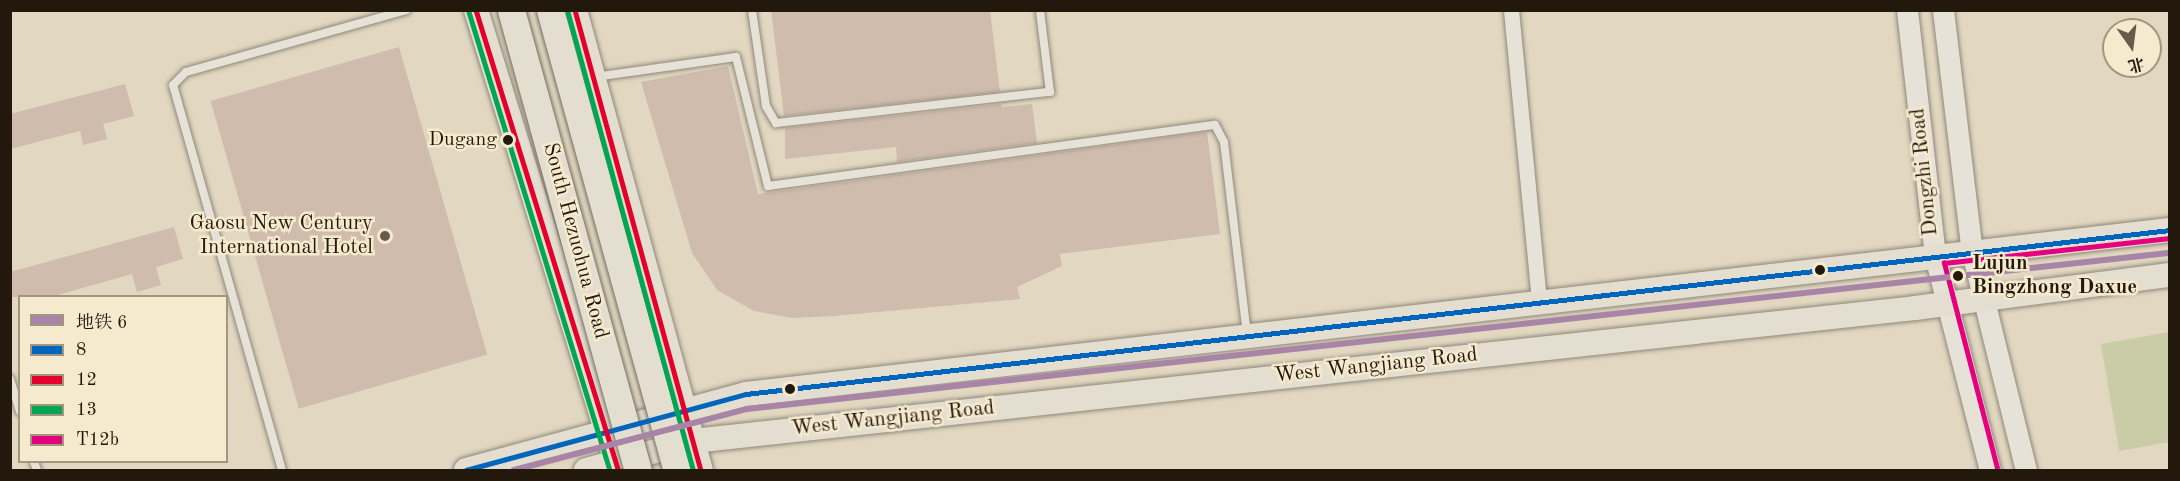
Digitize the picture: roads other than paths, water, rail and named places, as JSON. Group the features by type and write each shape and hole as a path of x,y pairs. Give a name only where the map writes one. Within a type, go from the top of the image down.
{"highway":[{"name":"South Hezuohua Road","path":"511,10 624,468"},
{"name":"South Hezuohua Road","path":"550,10 677,471"}],"main road":[{"name":"South Hezuohua Road","path":"476,10 607,432 624,468"},
{"path":"575,10 701,471"},
{"name":"West Wangjiang Road","path":"466,471 746,394 2169,230"},
{"name":"West Wangjiang Road","path":"586,471 624,468 693,441 1983,299 2169,275"}],"street":[{"path":"1511,10 1539,302"},
{"name":"Dongzhi Road","path":"1907,10 1935,256 1990,471"},
{"name":"Dongzhi Road","path":"1943,10 1972,252 2026,471"}],"lane":[{"path":"282,471 172,85 186,72 406,10"},
{"path":"752,10 766,106 776,123 1050,92 1040,10"},
{"path":"593,77 736,57 768,186 1215,125 1224,142 1247,336"},
{"path":"10,379 18,405"}],"metro line":[{"name":"6","path":"514,470 747,409 2170,253"}],"place":[{"name":"Dugang","path":"508,140"},
{"name":"Gaosu New Century International Hotel","path":"385,236"},
{"name":"Lujun Bingzhong Daxue","path":"1958,276"}]}
